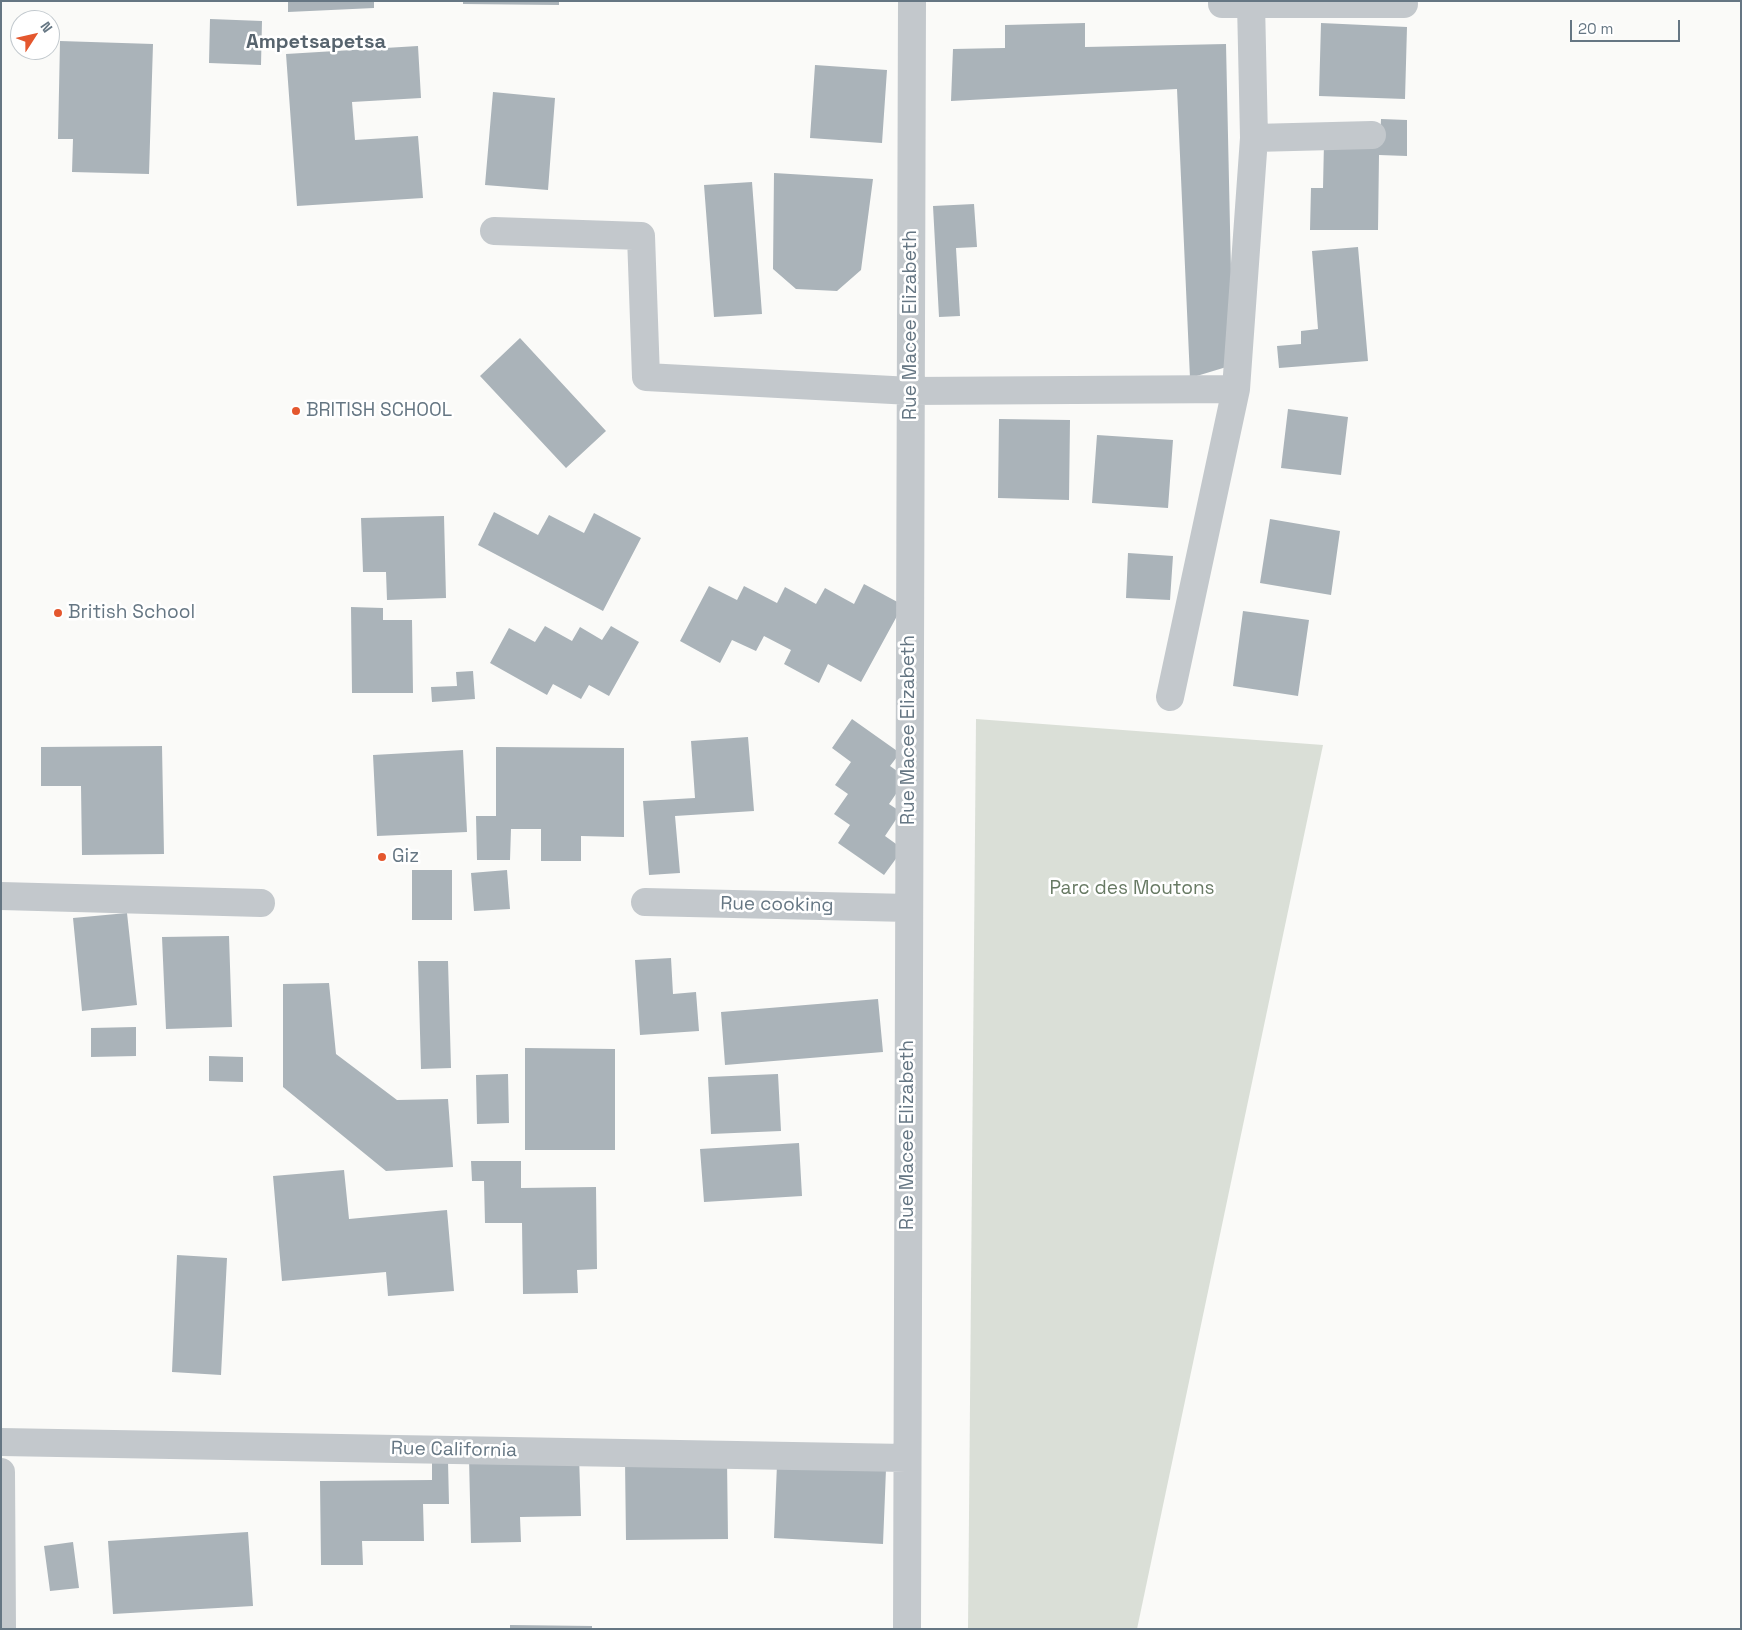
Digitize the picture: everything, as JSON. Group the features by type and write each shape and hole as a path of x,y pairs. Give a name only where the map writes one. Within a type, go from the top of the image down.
{"street":[{"name":"Rue Macee Elizabeth","path":"907,1629 906,1458 912,1"},
{"path":"1222,1 1222,4 1404,4"},
{"path":"1170,698 1236,389 1254,138 1250,3"},
{"path":"1254,138 1372,135"},
{"path":"494,231 641,236 646,377 911,391 1236,389"},
{"path":"1,896 261,903"},
{"name":"Rue cooking","path":"645,902 909,908"},
{"name":"Rue California","path":"1,1442 906,1458"},
{"path":"1,1472 2,1629"}],"green space":[{"name":"Parc des Moutons","path":"976,719 1323,745 1137,1629 968,1629"}],"building":[{"path":"288,1 374,1 374,8 288,12"},
{"path":"463,1 559,1 559,5 463,4"},
{"path":"210,19 262,21 261,65 209,63"},
{"path":"1085,23 1085,47 1226,44 1233,365 1190,378 1177,89 951,101 953,49 1005,48 1005,25"},
{"path":"1321,23 1407,27 1405,99 1319,96"},
{"path":"60,41 153,44 149,174 72,172 73,139 58,139"},
{"path":"418,46 421,98 352,102 355,140 418,136 423,198 297,206 286,54"},
{"path":"815,65 887,70 882,143 810,138"},
{"path":"493,92 555,98 548,190 485,185"},
{"path":"1381,119 1407,120 1407,156 1379,155 1378,230 1310,230 1311,188 1323,188 1324,142 1380,143"},
{"path":"774,173 873,179 861,270 837,291 796,289 773,269"},
{"path":"752,182 762,314 714,317 704,185"},
{"path":"974,204 977,247 956,248 960,316 939,317 933,206"},
{"path":"1358,247 1368,361 1279,368 1277,346 1301,344 1301,331 1318,329 1312,251"},
{"path":"520,338 606,431 566,468 480,376"},
{"path":"1288,409 1348,417 1341,475 1281,468"},
{"path":"999,419 1070,420 1069,500 998,498"},
{"path":"1097,435 1173,440 1168,508 1092,503"},
{"path":"494,512 538,535 549,515 584,533 594,513 641,538 603,611 478,545"},
{"path":"444,516 446,598 387,600 386,572 363,572 361,518"},
{"path":"1270,519 1340,531 1331,595 1260,583"},
{"path":"1128,553 1173,556 1170,600 1126,598"},
{"path":"864,584 903,605 861,682 828,664 819,683 784,664 791,650 764,636 756,651 732,640 720,663 680,641 709,586 737,600 744,586 777,603 785,587 816,604 825,588 854,604"},
{"path":"351,607 383,608 383,620 412,620 413,693 352,693"},
{"path":"1243,611 1309,620 1298,696 1233,686"},
{"path":"545,626 572,641 580,627 602,640 611,626 639,642 609,696 589,685 581,699 553,684 547,695 490,663 509,628 535,642"},
{"path":"473,671 475,699 432,702 431,687 457,686 456,672"},
{"path":"852,719 900,753 890,766 907,778 889,804 901,812 885,836 903,849 884,875 838,843 850,825 834,814 848,794 835,785 851,762 832,748"},
{"path":"748,737 754,811 675,816 680,873 649,875 643,801 695,798 691,741"},
{"path":"162,746 164,854 82,855 81,786 41,786 41,747"},
{"path":"496,747 624,748 624,837 581,836 581,861 541,861 541,829 511,829 510,860 477,860 476,816 496,816"},
{"path":"463,750 467,832 377,836 373,755"},
{"path":"412,870 452,870 452,920 412,920"},
{"path":"507,870 510,909 474,911 471,873"},
{"path":"127,913 137,1005 82,1011 73,918"},
{"path":"229,936 232,1027 166,1029 162,937"},
{"path":"671,958 673,994 696,992 699,1031 640,1035 635,960"},
{"path":"418,961 448,961 451,1068 421,1069"},
{"path":"329,983 336,1054 397,1100 448,1099 453,1167 386,1171 283,1087 283,984"},
{"path":"878,999 883,1052 725,1065 721,1012"},
{"path":"136,1027 136,1056 91,1057 91,1028"},
{"path":"525,1048 615,1049 615,1150 525,1150"},
{"path":"209,1056 243,1057 243,1082 209,1081"},
{"path":"508,1074 509,1123 477,1124 476,1075"},
{"path":"778,1074 781,1131 711,1134 708,1077"},
{"path":"799,1143 802,1196 704,1202 700,1149"},
{"path":"471,1161 521,1161 521,1188 596,1187 597,1269 577,1270 578,1293 523,1294 522,1223 485,1223 484,1181 472,1181"},
{"path":"344,1170 349,1219 447,1210 454,1291 388,1296 386,1272 282,1281 273,1176"},
{"path":"177,1255 227,1258 221,1375 172,1372"},
{"path":"579,1456 581,1516 520,1517 521,1542 471,1543 469,1458"},
{"path":"727,1460 728,1539 626,1540 625,1461"},
{"path":"432,1461 448,1461 449,1504 423,1504 424,1541 362,1541 363,1565 321,1565 320,1481 432,1480"},
{"path":"777,1464 886,1469 883,1544 774,1538"},
{"path":"248,1532 253,1606 113,1614 108,1541"},
{"path":"73,1542 79,1588 50,1591 44,1546"},
{"path":"510,1625 592,1626 592,1629 510,1629"}],"place":[{"name":"BRITISH SCHOOL","path":"296,411"},
{"name":"British School","path":"58,613"},
{"name":"Giz","path":"382,857"}],"district":[{"name":"Ampetsapetsa","path":"316,43"}]}
